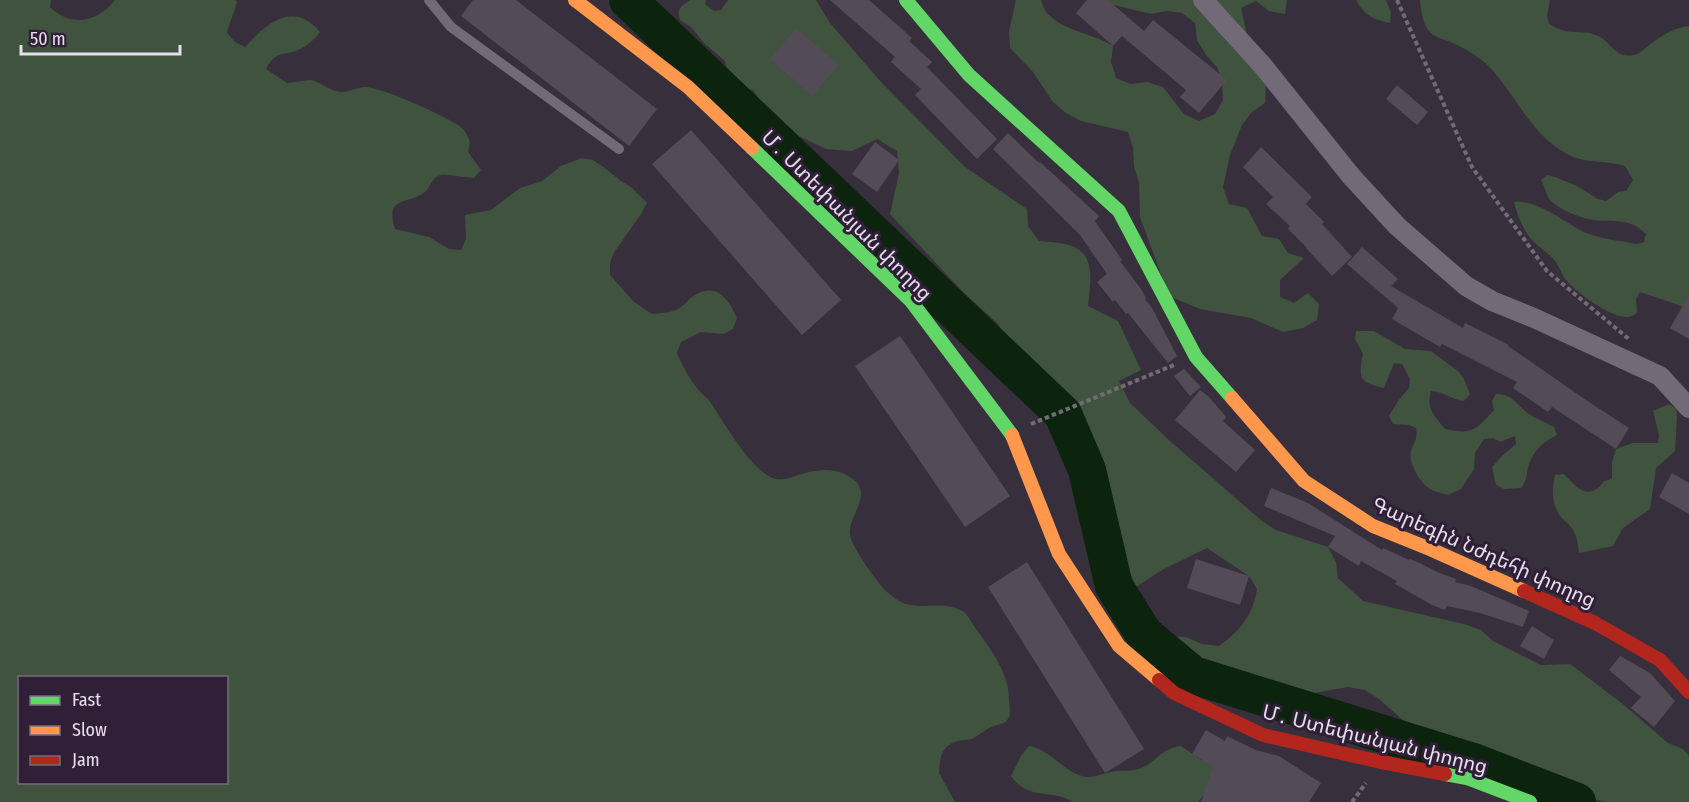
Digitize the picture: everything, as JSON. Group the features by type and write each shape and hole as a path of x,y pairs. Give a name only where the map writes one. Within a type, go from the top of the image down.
{"street":[{"name":"Մ․ Ստեփանյան փողոց","path":"576,0 688,87 911,301 1011,433 1059,554 1119,646 1174,693 1263,735 1382,762 1467,778 1530,802"},
{"name":"Գարեգին Նժդեհի փողոց","path":"906,0 969,75 1119,211 1196,357 1304,481 1373,526 1595,623 1660,660 1689,692"},
{"path":"1203,0 1263,66 1351,176 1397,226 1466,286 1492,301 1660,376 1689,408"}],"lane":[{"path":"429,0 451,27 619,149"}],"path":[{"path":"1396,0 1472,167 1547,271 1627,336 1633,344"},
{"path":"1011,433 1162,370"}],"green space":[{"path":"0,0 51,0 50,7 58,14 75,20 84,20 101,13 115,0 234,0 237,1 227,33 235,42 245,47 262,30 281,18 300,17 310,22 320,32 315,38 298,50 277,56 266,69 287,83 310,80 340,92 366,87 374,88 412,102 449,120 461,127 466,134 470,142 468,152 481,170 474,178 438,176 425,192 400,203 393,211 395,229 429,237 449,249 461,250 466,239 465,215 491,210 520,188 542,181 561,166 582,158 593,160 631,187 647,203 613,254 610,275 634,302 652,314 679,309 695,295 703,292 716,292 726,299 737,318 733,329 723,334 701,332 681,342 677,353 690,379 709,400 748,457 767,475 776,479 827,470 841,472 854,480 861,493 850,535 857,552 872,574 888,593 902,602 919,606 947,606 964,612 997,660 1006,679 1009,717 1003,723 989,728 972,739 950,744 943,751 939,773 955,802 0,802"},
{"path":"691,0 706,0 705,4 714,11 721,10 728,0 816,0 830,23 881,82 965,167 1027,209 1028,226 1039,241 1072,246 1085,256 1090,272 1088,306 1118,321 1141,370 1119,381 1130,403 1170,441 1262,521 1276,530 1328,547 1336,562 1338,578 1363,601 1481,630 1493,641 1541,665 1570,664 1624,705 1668,743 1683,749 1689,756 1689,802 1607,802 1570,794 1558,781 1435,735 1420,735 1379,699 1365,690 1348,687 1297,696 1266,697 1218,686 1170,670 1168,636 1186,637 1202,644 1219,646 1240,628 1249,614 1257,589 1249,576 1207,548 1162,570 1136,587 1104,511 1076,454 1063,413 997,323 962,291 890,214 899,173 897,151 877,139 852,151 826,149 790,132 768,113 753,90 742,88 729,79 725,61 705,44 691,27 680,20 681,7"},
{"path":"1016,0 1041,0 1046,12 1054,19 1113,46 1111,62 1116,78 1131,84 1147,82 1163,87 1184,114 1199,121 1215,114 1223,100 1222,83 1217,67 1197,40 1195,23 1182,13 1167,11 1151,14 1084,0 1287,0 1285,14 1269,11 1256,1 1241,8 1248,40 1266,86 1265,103 1252,112 1242,125 1230,155 1223,187 1229,204 1247,208 1262,236 1279,239 1288,253 1304,258 1280,280 1280,297 1294,303 1308,293 1319,304 1317,320 1303,328 1283,332 1251,318 1200,309 1169,296 1140,217 1139,183 1128,132 1081,121 1066,113 1053,102 1033,72 1010,48 1009,31"},
{"path":"1356,0 1386,0 1391,13 1390,23 1370,16"},
{"path":"1420,0 1550,0 1547,16 1549,24 1566,31 1594,34 1624,55 1637,54 1667,33 1689,26 1689,310 1640,292 1636,299 1637,313 1630,317 1622,317 1604,310 1578,292 1566,280 1553,258 1527,233 1514,202 1523,202 1542,208 1586,233 1637,244 1644,242 1646,234 1639,228 1627,222 1588,219 1565,210 1549,199 1541,180 1547,175 1555,177 1606,201 1618,192 1626,191 1633,180 1625,166 1574,157 1545,138 1486,64 1467,50 1429,31 1423,20"},
{"path":"1356,331 1374,331 1405,349 1431,351 1459,372 1470,394 1464,401 1431,391 1430,407 1445,429 1468,431 1478,426 1494,410 1492,401 1496,394 1508,396 1527,413 1554,427 1557,435 1544,443 1534,454 1521,488 1504,489 1496,485 1492,467 1516,444 1515,436 1500,442 1493,438 1484,439 1475,453 1474,469 1461,489 1448,495 1426,486 1419,478 1411,461 1416,428 1393,424 1389,416 1409,388 1410,379 1402,364 1394,363 1384,388 1365,381 1361,374 1363,354 1355,339"},
{"path":"1669,404 1676,409 1675,451 1656,468 1650,509 1623,528 1613,546 1579,553 1574,532 1560,516 1555,506 1553,491 1555,475 1564,474 1583,491 1593,491 1604,481 1612,479 1612,462 1616,449 1633,443 1658,443 1659,435 1653,411"},
{"path":"1029,746 1044,752 1070,771 1086,777 1138,769 1164,752 1181,746 1200,759 1233,767 1213,791 1203,796 1198,802 1073,802 1025,789 1011,776"}],"building":[{"path":"473,0 516,0 657,109 629,146 461,16"},
{"path":"830,0 869,0 912,38 909,41 932,62 927,67 997,139 977,159 915,95 921,89 891,62 895,57"},
{"path":"1087,0 1108,0 1144,31 1153,20 1227,80 1199,113 1180,97 1186,90 1122,36 1113,46 1076,13"},
{"path":"796,28 839,65 812,96 770,59"},
{"path":"1397,85 1428,112 1417,125 1386,99"},
{"path":"691,130 841,300 802,335 652,164"},
{"path":"1008,133 1099,216 1095,221 1141,289 1177,356 1168,363 1128,313 1126,314 1115,300 1113,302 1097,282 1107,274 1080,235 993,149"},
{"path":"875,142 899,160 877,192 852,174"},
{"path":"1261,147 1312,197 1306,204 1352,257 1332,276 1288,229 1290,226 1266,204 1273,197 1243,167"},
{"path":"1362,247 1398,279 1391,286 1463,328 1465,323 1509,345 1629,428 1616,449 1552,407 1548,412 1513,388 1517,382 1442,344 1440,347 1392,319 1398,308 1347,264"},
{"path":"1689,295 1689,339 1670,328"},
{"path":"900,336 1010,496 965,527 855,366"},
{"path":"1184,369 1201,387 1190,396 1174,376"},
{"path":"1200,390 1226,417 1223,421 1255,450 1236,472 1175,420"},
{"path":"1672,473 1689,483 1689,514 1659,497"},
{"path":"1271,488 1308,503 1382,550 1383,548 1420,563 1456,579 1455,582 1471,586 1529,611 1523,627 1480,613 1447,606 1445,610 1395,584 1397,581 1361,561 1359,566 1328,547 1335,536 1264,506"},
{"path":"1196,559 1249,576 1240,605 1187,588"},
{"path":"1027,562 1144,749 1105,773 988,587"},
{"path":"1532,626 1554,640 1544,659 1520,646"},
{"path":"1620,656 1650,673 1675,701 1654,727 1631,708 1641,697 1609,670"},
{"path":"1206,730 1225,741 1227,736 1256,750 1279,756 1321,783 1309,802 1201,802 1213,766 1192,754"}],"waterway":[{"path":"628,0 1063,414 1087,470 1114,586 1144,634 1193,675 1476,763 1577,802"}],"traffic: fast":[{"path":"906,0 969,75 1119,211 1196,357 1232,398"},
{"path":"752,148 911,301 1012,435"},
{"path":"1445,774 1467,778 1530,802"}],"traffic: slow":[{"path":"575,0 688,87 752,148"},
{"path":"1232,398 1304,481 1373,526 1524,591"},
{"path":"1012,435 1059,554 1119,646 1159,680"}],"traffic: jam":[{"path":"1524,591 1595,623 1660,660 1689,692"},
{"path":"1159,680 1174,693 1263,735 1445,774"}]}
